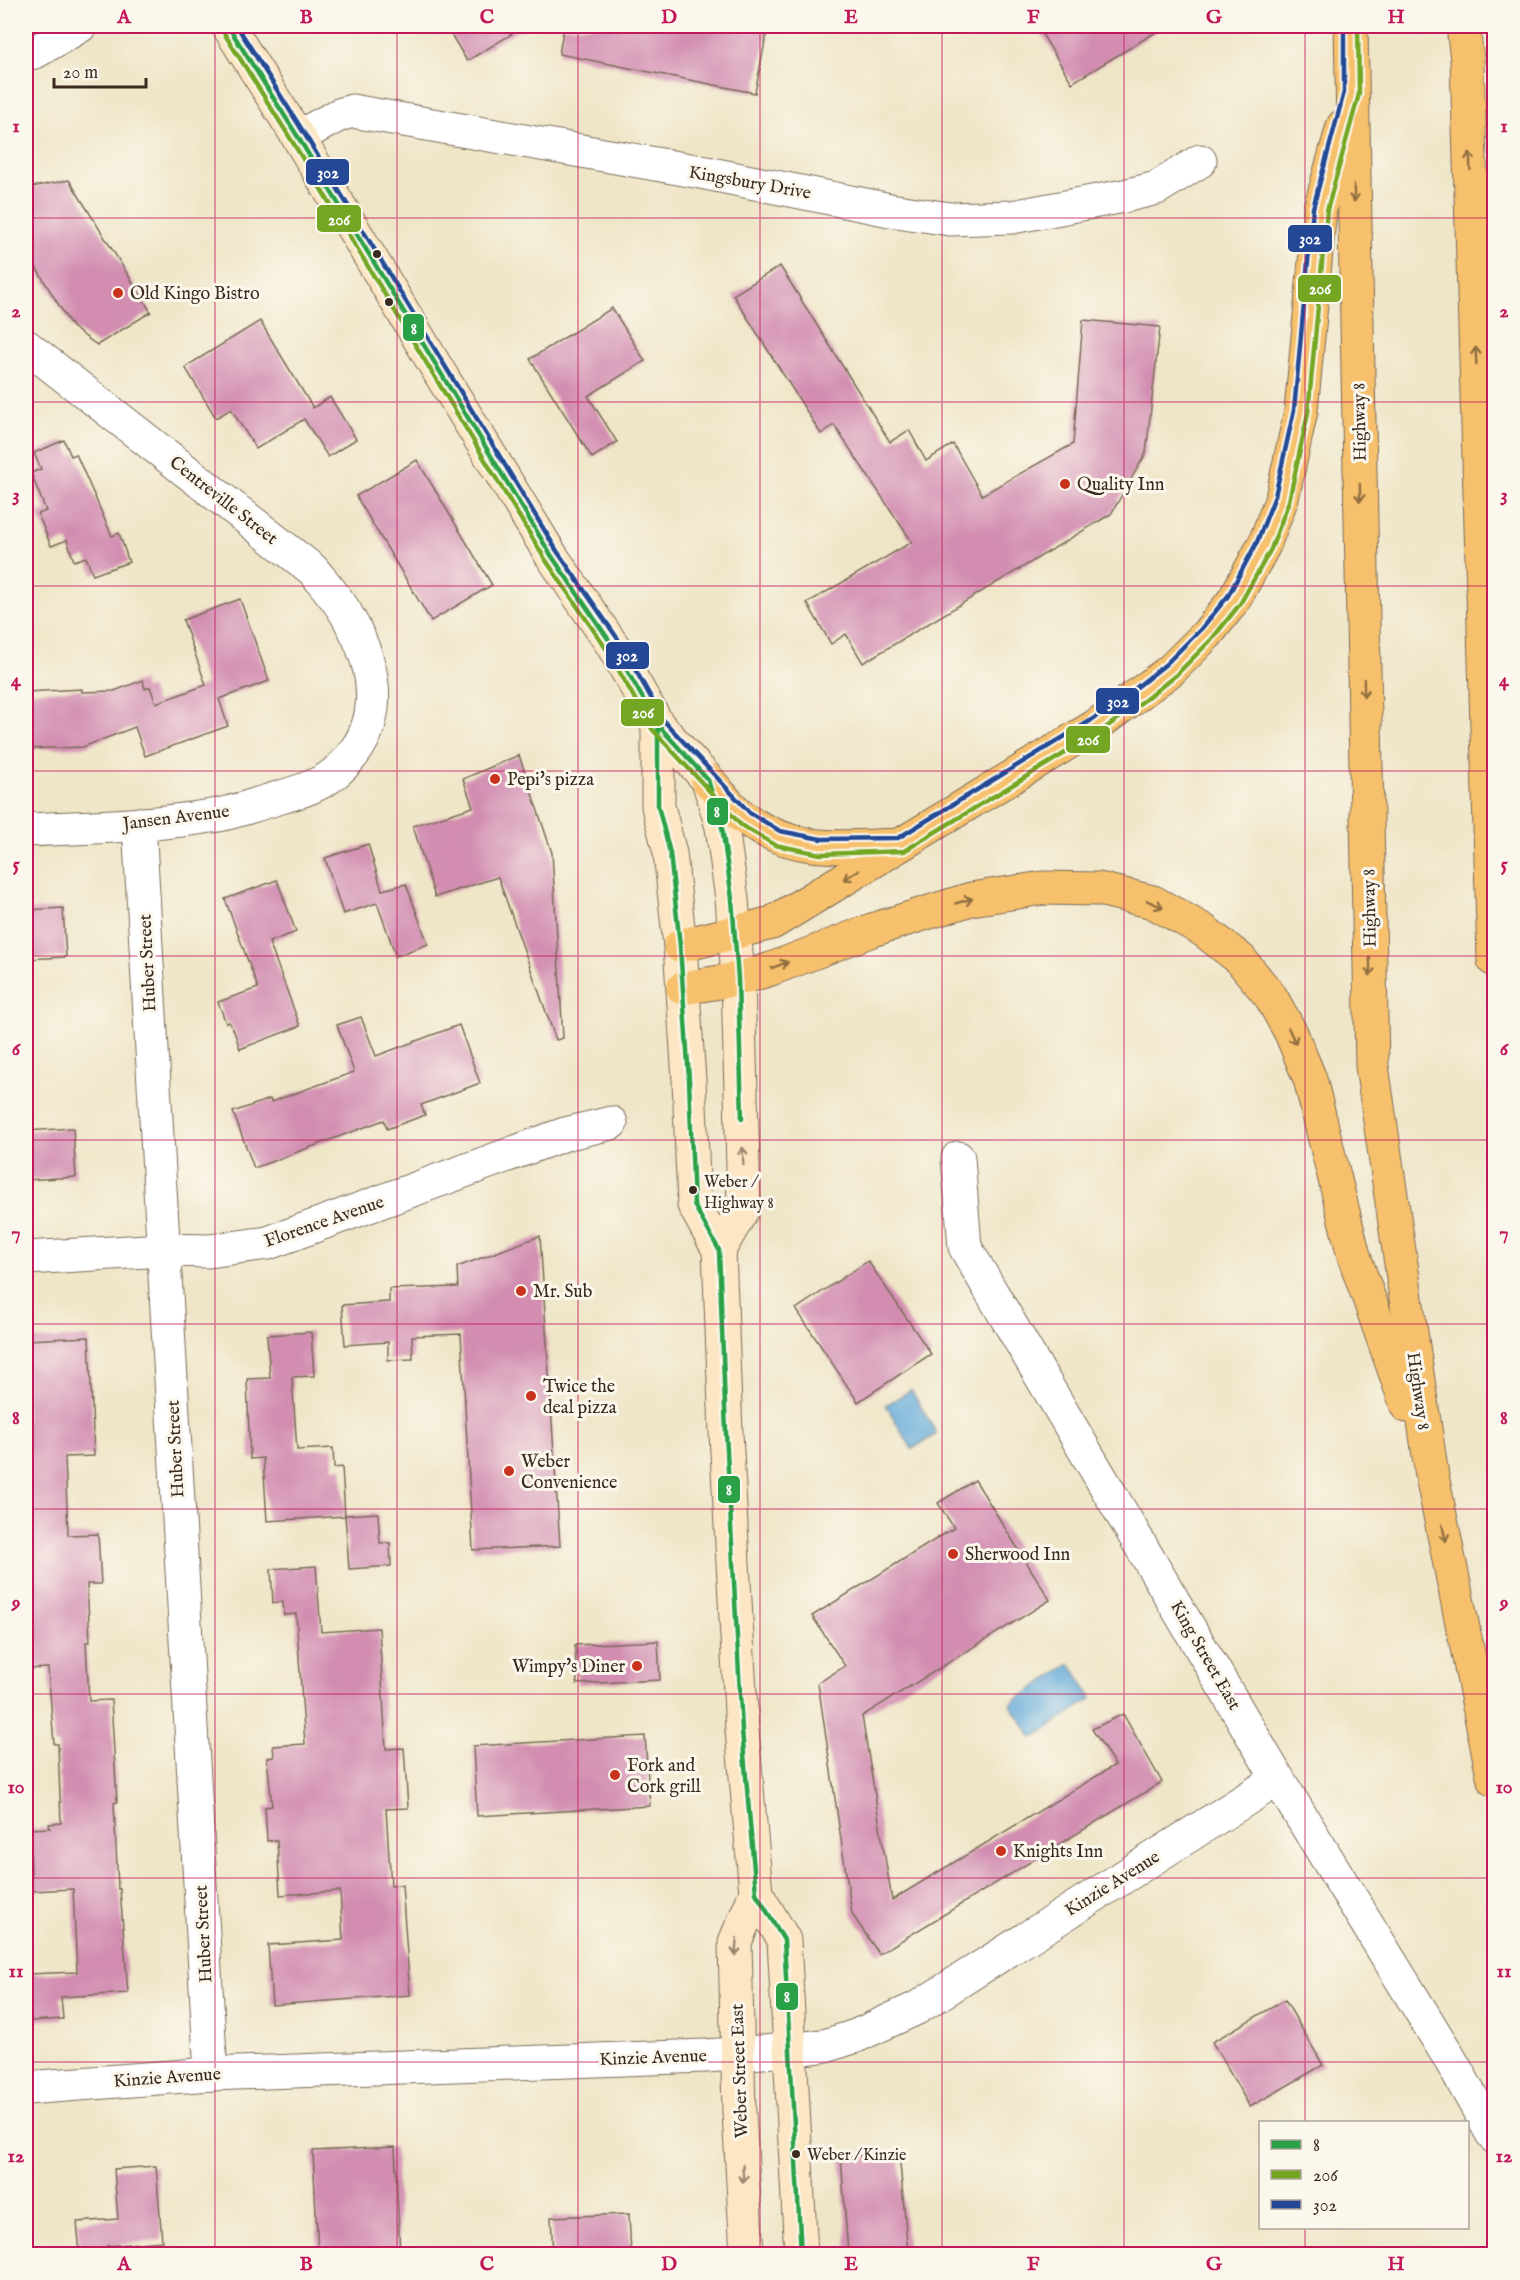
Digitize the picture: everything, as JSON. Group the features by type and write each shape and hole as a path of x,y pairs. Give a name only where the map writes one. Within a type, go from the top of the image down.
{"highway":[{"name":"Highway 8","path":"1351,26 1372,1066 1432,1476 1494,1780"},
{"path":"1463,26 1467,60 1494,960"},
{"path":"1467,60 1471,26"},
{"path":"680,946 772,923 1094,727 1171,670 1207,634 1234,600 1264,544 1282,498 1301,411 1320,209 1352,93"},
{"path":"708,780 745,819 777,838 820,848 900,845"},
{"path":"682,988 738,979 771,969 872,930 970,899 1043,888 1099,889 1153,902 1203,930 1240,959 1271,997 1292,1033 1310,1079 1354,1256 1432,1476"}],"main road":[{"path":"228,26 552,555 613,646 658,725 708,780 722,827 726,850 738,979 744,1207 719,1250"},
{"path":"658,725 658,806 670,853 682,988"},
{"name":"Weber Street East","path":"682,988 689,1080 694,1205 719,1250 742,1730 756,1893 784,1940 801,2254"},
{"name":"Weber Street East","path":"747,2254 737,2053 735,1942 756,1893"}],"street":[{"path":"26,54 35,52 80,26"},
{"name":"Kingsbury Drive","path":"298,137 339,115 352,111 950,219 1012,217 1124,196 1157,188 1200,161"},
{"name":"Centreville Street","path":"26,346 313,570 348,616 365,654 375,692"},
{"name":"Jansen Avenue","path":"26,830 139,824 213,816 300,792 334,774 358,748 369,725 375,692"},
{"name":"Huber Street","path":"139,824 211,2073"},
{"name":"Florence Avenue","path":"26,1258 164,1250 208,1251 268,1243 565,1134 611,1123"},
{"name":"King Street East","path":"958,1158 965,1247 1278,1779 1446,2052 1494,2137"},
{"name":"Kinzie Avenue","path":"26,2088 211,2073 705,2056 828,2045 917,2008 1278,1779"}],"water":[{"path":"911,1390 937,1434 912,1449 886,1405"},
{"path":"1070,1664 1092,1698 1033,1738 1010,1704"}],"building":[{"path":"446,26 525,26 467,61"},
{"path":"564,26 768,26 755,93 559,54"},
{"path":"1037,26 1166,26 1072,83"},
{"path":"69,180 151,312 97,345 72,327 26,251 26,188"},
{"name":"Quality Inn","path":"780,266 890,442 909,430 926,461 953,444 982,495 1073,444 1083,320 1160,327 1146,453 1111,514 863,663 846,634 831,644 807,603 912,542 834,425 821,434 733,295"},
{"path":"612,308 645,361 588,396 617,442 592,458 530,359"},
{"path":"260,321 313,408 330,397 356,439 328,457 304,419 256,449 231,409 216,418 185,367"},
{"path":"64,440 71,456 76,454 112,536 119,533 129,562 93,575 86,557 74,561 67,540 51,546 38,514 46,511 31,473 41,469 34,453"},
{"path":"417,460 492,585 431,621 356,496"},
{"path":"240,599 269,681 219,699 228,726 145,756 135,727 83,747 26,749 26,692 82,689 82,692 114,691 143,680 145,689 150,687 156,703 206,685 183,620"},
{"path":"519,755 552,853 563,1038 556,1040 498,877 435,897 413,826 473,807 463,779"},
{"path":"368,844 382,890 406,884 428,944 396,956 377,903 343,914 325,858"},
{"path":"277,880 296,932 269,942 300,1026 240,1049 234,1031 229,1022 226,1023 218,1002 258,988 225,899"},
{"path":"63,908 66,957 26,959 26,910"},
{"path":"361,1017 376,1056 459,1025 480,1083 421,1105 425,1115 387,1129 384,1120 254,1168 233,1112 270,1099 271,1102 354,1072 337,1025"},
{"path":"73,1128 76,1177 26,1180 26,1131"},
{"path":"540,1236 560,1546 473,1550 461,1334 412,1336 413,1359 388,1360 388,1342 345,1345 342,1305 389,1302 389,1289 458,1287 457,1267"},
{"path":"868,1261 931,1354 858,1402 796,1309"},
{"path":"311,1332 314,1376 292,1377 297,1450 333,1448 334,1468 342,1467 345,1516 267,1521 263,1458 250,1459 247,1379 270,1378 267,1335"},
{"path":"89,1337 94,1456 65,1457 68,1535 98,1534 101,1584 87,1584 90,1642 86,1642 89,1701 111,1700 117,1802 114,1803 118,1889 120,1889 128,1993 61,1997 63,2019 29,2021 27,1974 77,1972 73,1889 32,1891 29,1829 50,1828 49,1824 61,1823 58,1744 54,1744 48,1668 26,1669 26,1594 35,1593 32,1519 26,1520 26,1340"},
{"path":"975,1480 1050,1600 862,1716 892,1900 1115,1765 1092,1729 1123,1714 1162,1782 879,1954 852,1914 818,1683 845,1666 812,1616 954,1528 938,1503"},
{"path":"378,1513 380,1543 390,1543 391,1566 349,1569 345,1515"},
{"path":"316,1566 321,1632 379,1628 386,1749 404,1748 408,1808 386,1809 391,1886 402,1885 410,1995 272,2005 268,1945 343,1940 340,1891 280,1895 277,1840 267,1841 265,1807 272,1806 267,1758 274,1757 273,1746 305,1744 296,1614 284,1615 283,1602 273,1603 271,1569"},
{"path":"658,1641 660,1680 577,1684 575,1645"},
{"path":"645,1736 650,1806 477,1816 473,1746"},
{"path":"1285,2000 1323,2065 1250,2107 1212,2042"},
{"path":"395,2147 400,2254 318,2254 313,2151"},
{"path":"899,2152 908,2254 848,2254 841,2157"},
{"path":"156,2166 162,2241 107,2246 108,2254 80,2254 77,2222 118,2219 114,2169"},
{"path":"629,2214 631,2254 553,2254 551,2217"}],"transit line":[{"name":"8","path":"228,26 298,137 551,555 613,646 658,725 708,780 722,827 732,899 738,979 742,1119"},
{"name":"302","path":"237,26 557,551 620,642 664,721 750,813 780,831 821,839 898,838 1090,721 1137,687 1166,664 1201,629 1228,596 1257,542 1275,496 1294,410 1313,208 1344,92 1344,26"},
{"name":"206","path":"222,30 292,141 545,559 607,650 652,729 741,825 775,845 820,854 904,851 1098,733 1146,699 1176,675 1212,639 1240,604 1271,549 1289,501 1308,413 1327,210 1359,94 1358,26"},
{"name":"8","path":"658,725 658,806 670,853 680,946 694,1205 719,1250 742,1730 756,1893 784,1940 801,2254"}],"place":[{"name":"Old Kingo Bistro","path":"118,293"},
{"name":"Quality Inn","path":"1065,484"},
{"name":"Pepi's pizza","path":"495,779"},
{"name":"Weber / Highway 8","path":"693,1190"},
{"name":"Mr. Sub","path":"521,1291"},
{"name":"Twice the deal pizza","path":"531,1396"},
{"name":"Weber Convenience","path":"509,1471"},
{"name":"Sherwood Inn","path":"953,1554"},
{"name":"Wimpy's Diner","path":"637,1666"},
{"name":"Fork and Cork grill","path":"615,1775"},
{"name":"Knights Inn","path":"1001,1851"},
{"name":"Weber / Kinzie","path":"796,2154"}]}
